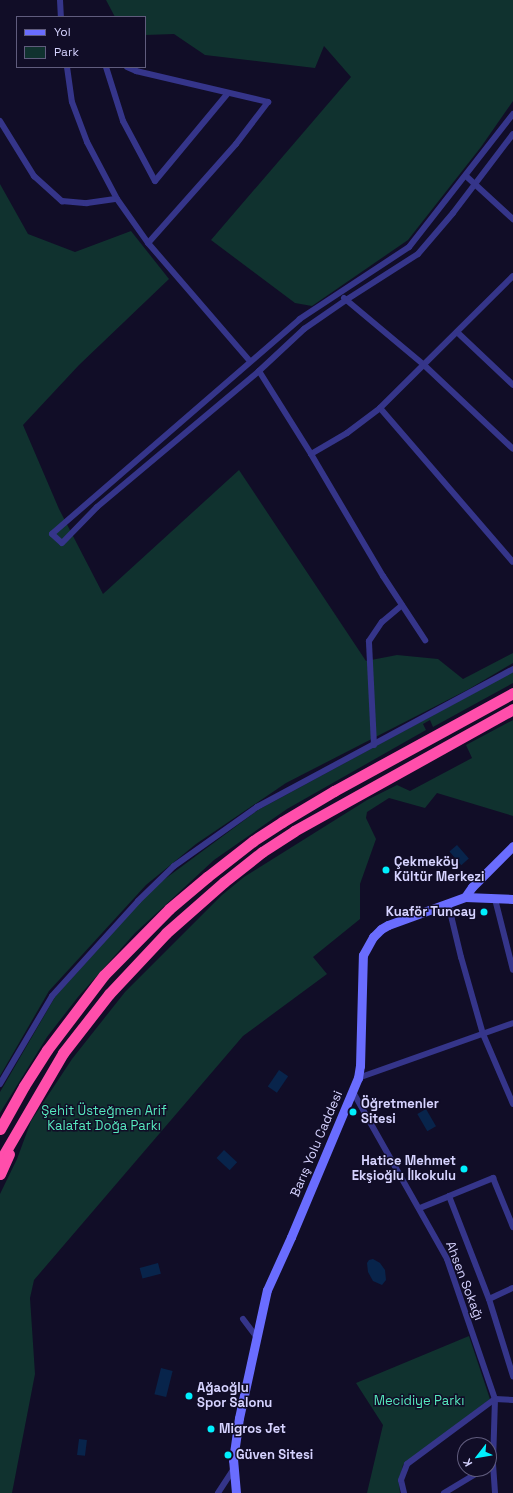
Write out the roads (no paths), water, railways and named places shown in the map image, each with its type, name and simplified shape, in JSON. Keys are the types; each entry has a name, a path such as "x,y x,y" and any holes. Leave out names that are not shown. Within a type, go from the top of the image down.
{"highway":[{"path":"0,1129 43,1056 104,975 169,910 207,877 247,845 282,822 341,787 513,693"},
{"path":"0,1161 63,1053 109,994 166,932 224,882 262,852 294,831 513,709"},
{"path":"0,1174 19,1127"}],"main road":[{"path":"465,897 472,887 513,846"},
{"path":"495,898 513,894"},
{"path":"448,903 465,897 513,899"},
{"name":"Barış Yolu Caddesi","path":"236,1493 234,1468 240,1418 256,1336 267,1290 358,1078 360,1066 364,955 373,936 380,929 448,903"}],"street":[{"path":"60,0 62,16"},
{"path":"67,68 72,102 87,142 117,199 148,243 250,361"},
{"path":"106,68 123,121 155,181 228,93"},
{"path":"129,68 136,71 268,102 236,144 148,243"},
{"path":"513,114 410,246 300,319 52,534 62,543 97,507 259,371 304,329 418,254 475,184 513,134"},
{"path":"0,121 34,176 62,201 87,203 117,199"},
{"path":"466,176 513,219"},
{"path":"311,454 348,434 380,408 513,276"},
{"path":"339,293 424,365 513,449"},
{"path":"457,332 513,385"},
{"path":"250,361 255,359 260,362 262,366 259,371"},
{"path":"250,361 248,365 249,369 255,372 259,371"},
{"path":"259,371 425,640"},
{"path":"380,408 513,562"},
{"path":"374,744 368,641 382,622 402,605"},
{"path":"0,1084 52,996 154,884 174,866 257,807 513,669"},
{"path":"495,898 513,970"},
{"path":"448,903 461,957 483,1034 513,1104"},
{"path":"358,1078 513,1023"},
{"name":"Ahsen Sokağı","path":"353,1092 420,1208 447,1259 495,1400"},
{"path":"420,1208 493,1178 513,1227"},
{"path":"449,1196 488,1299 513,1376"},
{"path":"488,1299 513,1288"},
{"path":"243,1319 256,1336"},
{"path":"404,1493 401,1480 407,1464 495,1400 513,1400"},
{"path":"493,1437 495,1400"},
{"name":"Barış Yolu Caddesi","path":"218,1493 234,1468"},
{"path":"444,1493 471,1477"},
{"path":"493,1477 495,1493"}],"water":[{"path":"457,845 469,859 461,865 449,852"},
{"path":"279,1070 288,1076 277,1093 268,1087"},
{"path":"426,1109 436,1126 427,1131 417,1114"},
{"path":"224,1150 237,1162 230,1170 216,1158"},
{"path":"373,1259 380,1263 385,1270 386,1280 382,1285 373,1281 368,1272 367,1263 369,1260"},
{"path":"158,1263 161,1274 142,1279 140,1268"},
{"path":"161,1368 173,1371 166,1397 154,1394"},
{"path":"79,1439 87,1440 85,1456 77,1455"}],"place":[{"name":"Çekmeköy Kültür Merkezi","path":"386,870"},
{"name":"Kuaför Tuncay","path":"484,912"},
{"name":"Öğretmenler Sitesi","path":"353,1112"},
{"name":"Hatice Mehmet Ekşioğlu İlkokulu","path":"464,1169"},
{"name":"Ağaoğlu Spor Salonu","path":"189,1396"},
{"name":"Migros Jet","path":"211,1429"},
{"name":"Güven Sitesi","path":"228,1455"}],"park label":[{"name":"Şehit Üsteğmen Arif Kalafat Doğa Parkı","path":"104,1120"},
{"name":"Mecidiye Parkı","path":"419,1401"}]}
